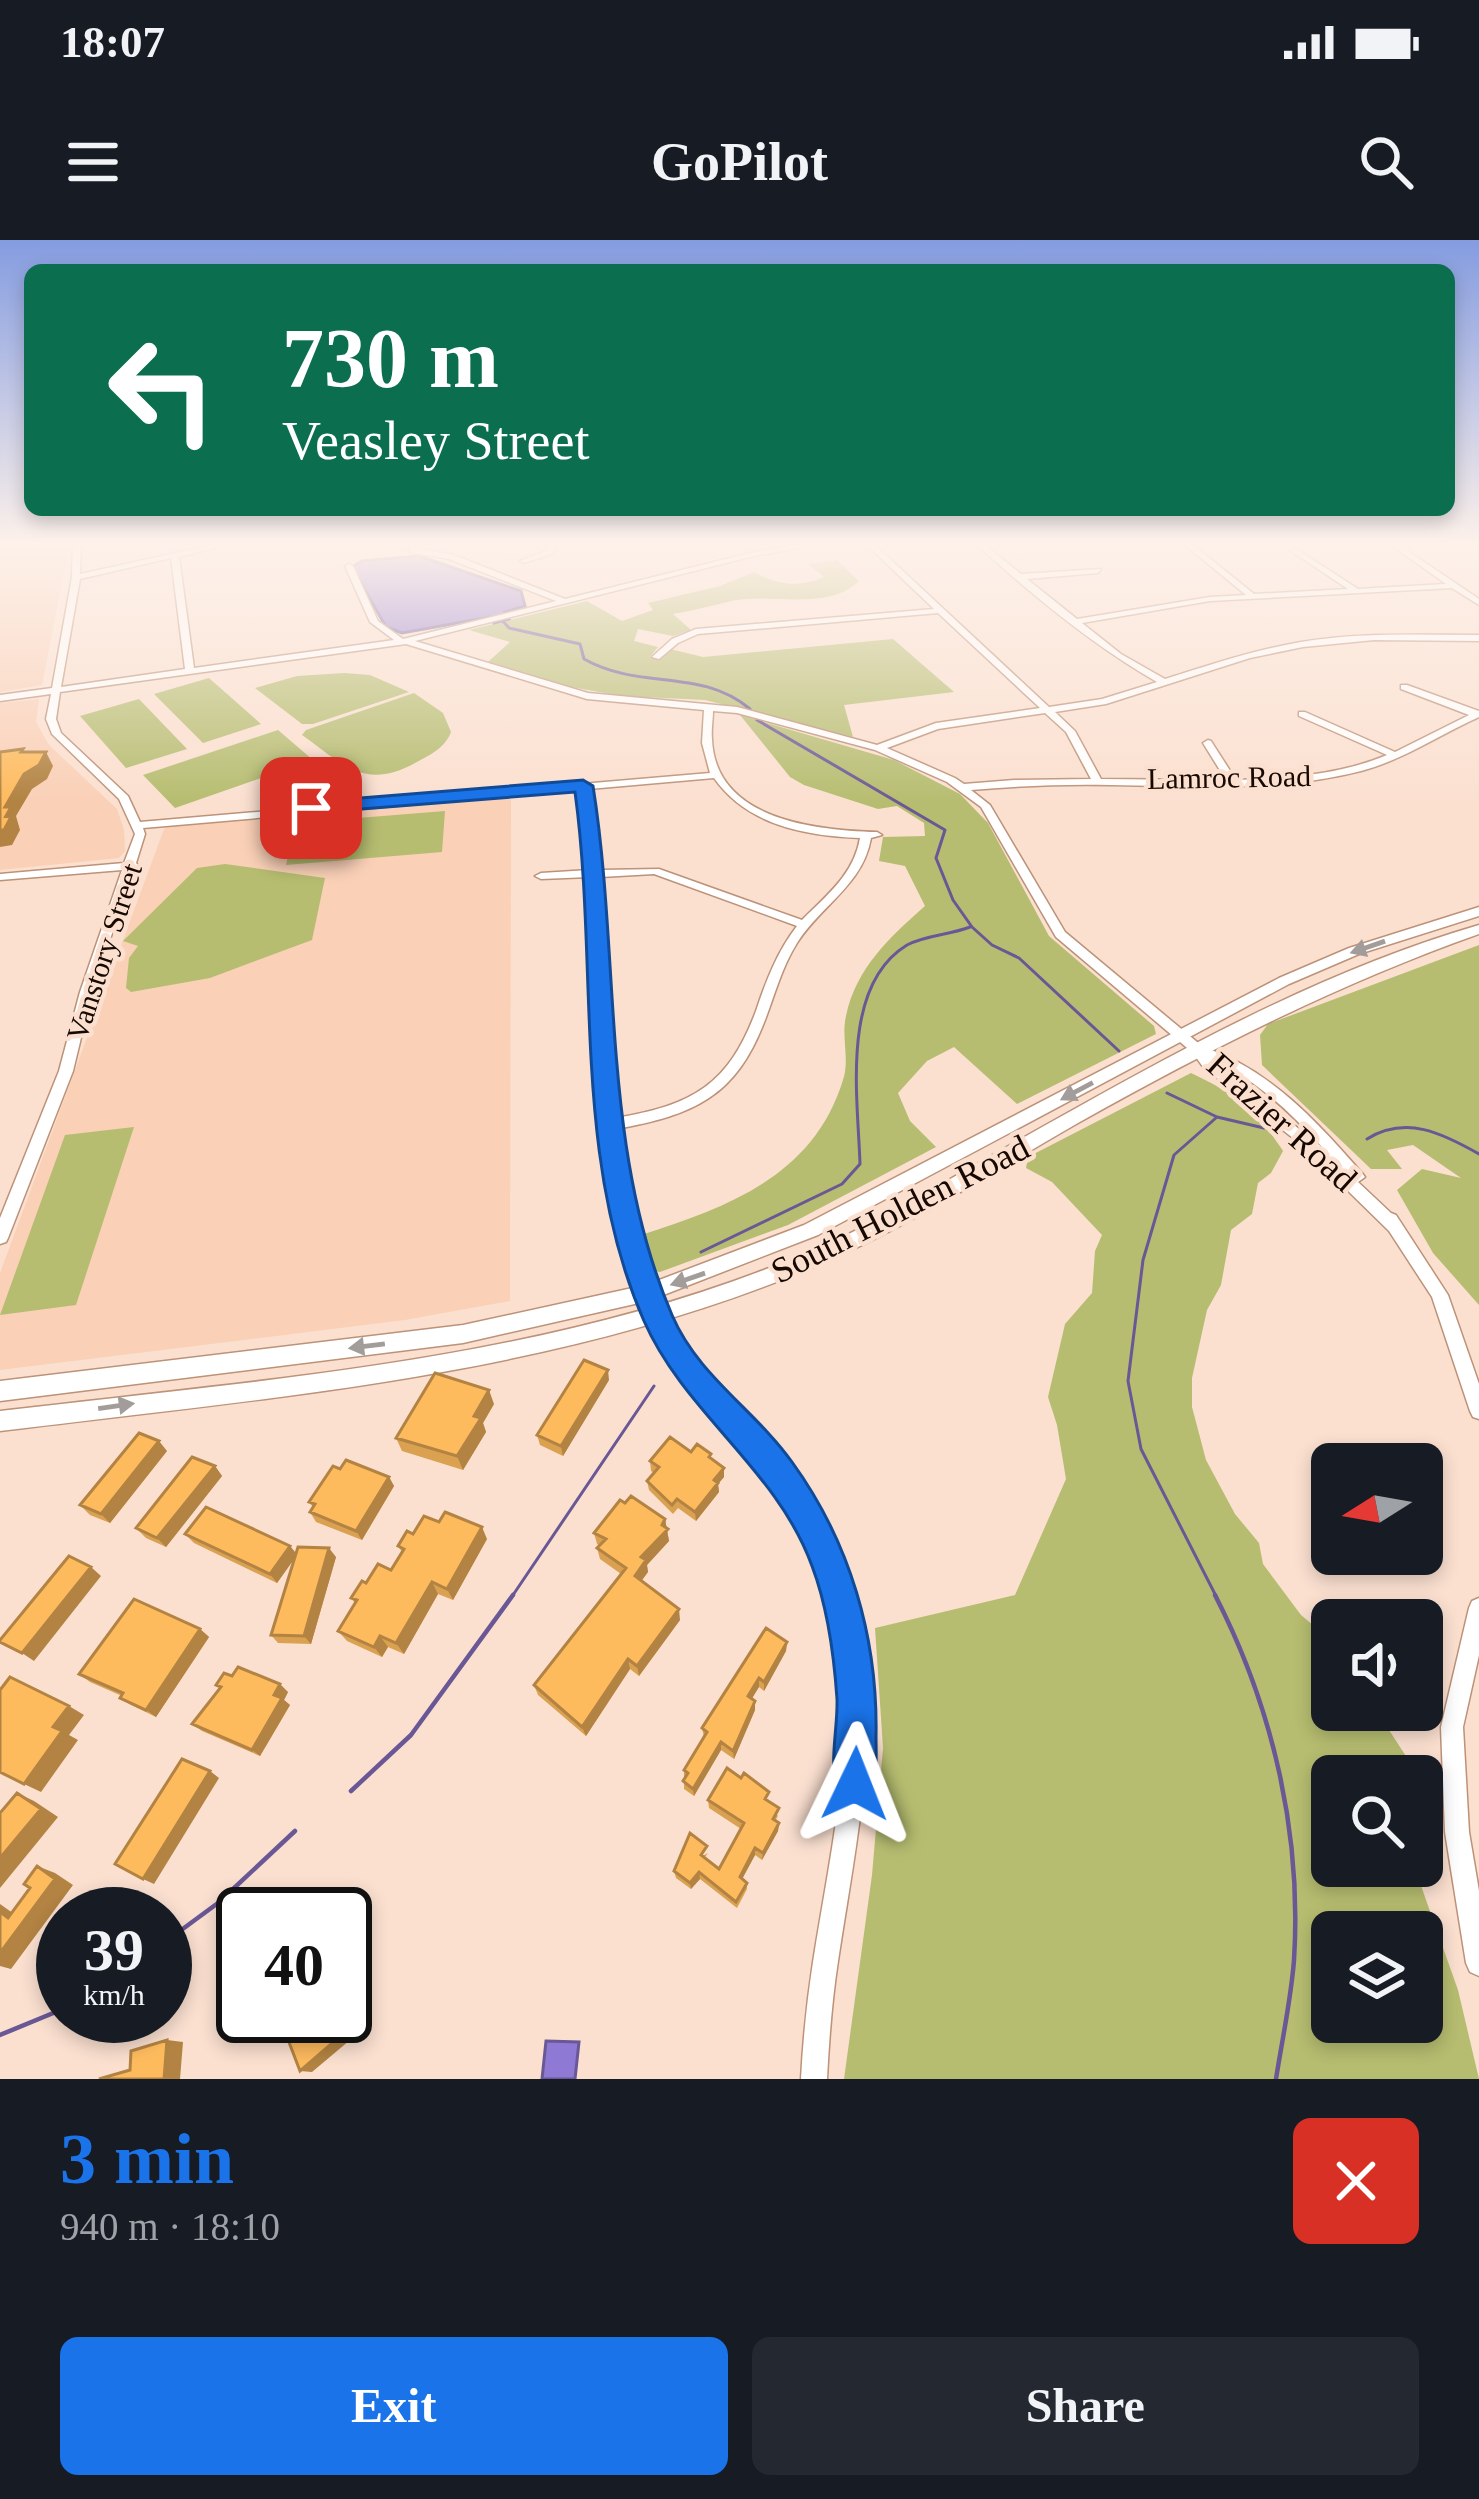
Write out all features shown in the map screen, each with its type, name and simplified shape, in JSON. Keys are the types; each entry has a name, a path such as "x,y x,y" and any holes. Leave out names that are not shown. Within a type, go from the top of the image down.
{"main road":[{"name":"South Holden Road","path":"0,1391 463,1334 648,1293 811,1231 1315,967 1479,911"},
{"name":"South Holden Road","path":"0,1421 462,1360 658,1318 778,1276 829,1252 1198,1050 1342,977 1479,929"}],"street":[{"name":"Vanstory Street","path":"0,1238 66,1071 86,992 133,866 140,834 124,798 57,734 51,719 65,631"},
{"path":"185,631 190,672"},
{"path":"388,631 404,641 587,696 710,706 878,748 966,787"},
{"path":"0,698 404,641 447,631"},
{"path":"656,657 675,640 709,631"},
{"path":"959,631 1070,731 1096,779"},
{"path":"1086,631 1165,683"},
{"path":"878,748 936,726 1051,712 1303,644 1374,637 1479,638"},
{"path":"1404,687 1478,715"},
{"path":"607,1125 688,1105 734,1070 748,1049 772,976 804,925 859,866 871,835 767,819 734,800 717,775 707,733 710,706"},
{"path":"1302,714 1396,756"},
{"name":"Lamroc Road","path":"966,787 1096,779 1307,778 1396,756 1478,715"},
{"path":"1208,743 1232,781"},
{"path":"136,825 717,775"},
{"path":"583,786 596,871 607,1125 625,1222 658,1318 707,1396 758,1444 795,1495 828,1558 849,1630 857,1757 822,1984 814,2079"},
{"name":"Frazier Road","path":"966,787 1003,831 1060,934 1198,1050 1208,1064 1304,1138 1394,1226 1440,1295 1479,1411"},
{"path":"0,878 133,866"},
{"path":"541,876 655,872 804,925"},
{"path":"1479,1608 1452,1726 1457,1832 1479,1963"}],"shaded area":[{"path":"0,631 52,631 42,685 0,692"},
{"path":"39,699 36,722 49,745 117,809 125,851 119,858 0,870 0,703"},
{"path":"511,797 510,1301 405,1320 0,1370 0,1273 164,829 174,823"},
{"path":"546,2041 579,2042 575,2079 542,2079"}],"green space":[{"path":"472,631 637,631 634,641 658,647 650,657 662,659 670,649 703,657 893,639 954,692 844,705 853,737 705,700 622,696 571,687 488,662 510,642"},
{"path":"647,631 689,631 673,636"},
{"path":"370,675 409,692 302,724 255,688 297,676"},
{"path":"209,678 261,724 203,743 154,694"},
{"path":"414,693 443,713 451,732 436,750 397,771 382,775 355,770 302,735 306,730"},
{"path":"139,699 187,749 126,768 80,716"},
{"path":"740,715 894,760 960,794 988,823 1049,936 1154,1026 1156,1034 1017,1104 954,1047 927,1061 898,1093 910,1121 936,1147 788,1225 652,1271 641,1235 735,1199 789,1164 811,1141 843,1080 845,1024 858,983 887,942 925,906 905,866 879,861 883,837 925,836 924,823 897,806 878,809 790,777"},
{"path":"278,730 313,760 175,808 143,775"},
{"path":"445,811 442,852 286,865 296,823"},
{"path":"225,864 325,878 312,940 210,978 131,992 126,988 129,958 138,946 123,941 197,868"},
{"path":"1479,945 1479,1305 1433,1253 1397,1190 1422,1169 1461,1178 1413,1145 1387,1150 1402,1169 1371,1169 1262,1065 1260,1035 1268,1024"},
{"path":"1191,1073 1244,1105 1283,1151 1271,1173 1258,1183 1252,1214 1231,1230 1221,1285 1207,1310 1192,1378 1192,1407 1206,1460 1235,1514 1259,1543 1263,1564 1311,1623 1311,1731 1390,1731 1405,1755 1311,1755 1311,1887 1421,1887 1430,1911 1311,1911 1311,2043 1443,2043 1443,1948 1479,2079 844,2079 872,1875 883,1748 875,1628 1015,1595 1066,1479 1048,1397 1065,1324 1092,1293 1095,1251 1102,1235 1052,1182 1026,1168 1028,1157"},
{"path":"134,1127 76,1305 0,1315 65,1135"}],"building":[{"path":"23,749 21,752 46,752 39,765 24,774 5,807 11,807 6,816 12,815 0,830 0,752"},
{"path":"584,1360 608,1370 561,1446 537,1435"},
{"path":"435,1373 489,1390 474,1416 481,1418 457,1456 396,1438"},
{"path":"139,1433 159,1441 101,1514 80,1505"},
{"path":"670,1437 691,1452 697,1444 724,1468 695,1512 677,1499 672,1505 647,1481 659,1467 650,1461"},
{"path":"192,1457 215,1466 157,1538 136,1528"},
{"path":"346,1460 389,1477 356,1531 310,1512 315,1504 309,1502 333,1466 340,1469"},
{"path":"631,1496 665,1519 662,1525 668,1529 641,1557 646,1560 635,1576 679,1609 637,1666 628,1659 582,1727 534,1685 626,1568 597,1548 606,1539 594,1533 620,1500 625,1503"},
{"path":"206,1507 290,1546 270,1574 185,1534"},
{"path":"445,1512 482,1527 447,1589 432,1582 396,1643 380,1636 374,1647 338,1631 357,1600 351,1598 362,1581 366,1583 378,1564 391,1570 404,1549 398,1546 407,1531 413,1534 424,1516 439,1522"},
{"path":"298,1547 329,1548 304,1636 271,1635"},
{"path":"69,1556 91,1567 22,1653 0,1642 0,1640"},
{"path":"134,1599 200,1629 146,1710 120,1698 123,1693 79,1674"},
{"path":"766,1628 787,1642 764,1682 759,1678 748,1696 755,1701 733,1751 721,1742 693,1789 683,1781 688,1773 684,1770 707,1732 702,1728"},
{"path":"238,1667 280,1684 274,1695 282,1698 252,1750 192,1724 221,1687 216,1685 224,1673 232,1676"},
{"path":"10,1677 69,1706 53,1727 62,1731 24,1784 0,1772 0,1690"},
{"path":"182,1759 210,1771 143,1879 115,1864"},
{"path":"727,1768 741,1778 744,1773 769,1792 765,1799 779,1808 773,1819 779,1823 763,1853 755,1848 740,1877 747,1883 736,1902 699,1872 690,1883 674,1871 690,1833 707,1846 701,1855 719,1869 744,1823 708,1800"},
{"path":"17,1793 41,1809 0,1858 0,1813"},
{"path":"37,1866 55,1879 49,1887 36,1887 36,1905 0,1953 0,1912 8,1918 30,1888 24,1884"},
{"path":"167,2043 164,2079 99,2079 130,2070 131,2051"},
{"path":"289,2043 332,2043 300,2071"}],"waterway":[{"path":"522,631 580,644 584,659 605,669 711,688 750,709"},
{"path":"757,720 945,830 936,858 953,900 972,927 992,945 1019,958 1119,1051"},
{"path":"701,1252 842,1184 860,1164 856,1077 862,1015 871,987 886,963 907,945 970,927"},
{"path":"1167,1093 1217,1117"},
{"path":"1217,1117 1264,1128"},
{"path":"1217,1117 1174,1155 1143,1260 1128,1381 1141,1449 1217,1598"},
{"path":"1367,1139 1410,1128 1438,1134 1479,1154"},
{"path":"511,1598 654,1386"},
{"path":"351,1791 411,1735 513,1595"},
{"path":"1215,1595 1268,1727 1288,1819 1294,1960 1276,2079"},
{"path":"192,1922 295,1831"},
{"path":"0,2035 36,2020"}],"route":[{"path":"311,808 583,786 596,871 607,1125 625,1222 658,1318 676,1354 707,1396 758,1444 782,1476 828,1558 849,1630 857,1702 855,1784"}]}
